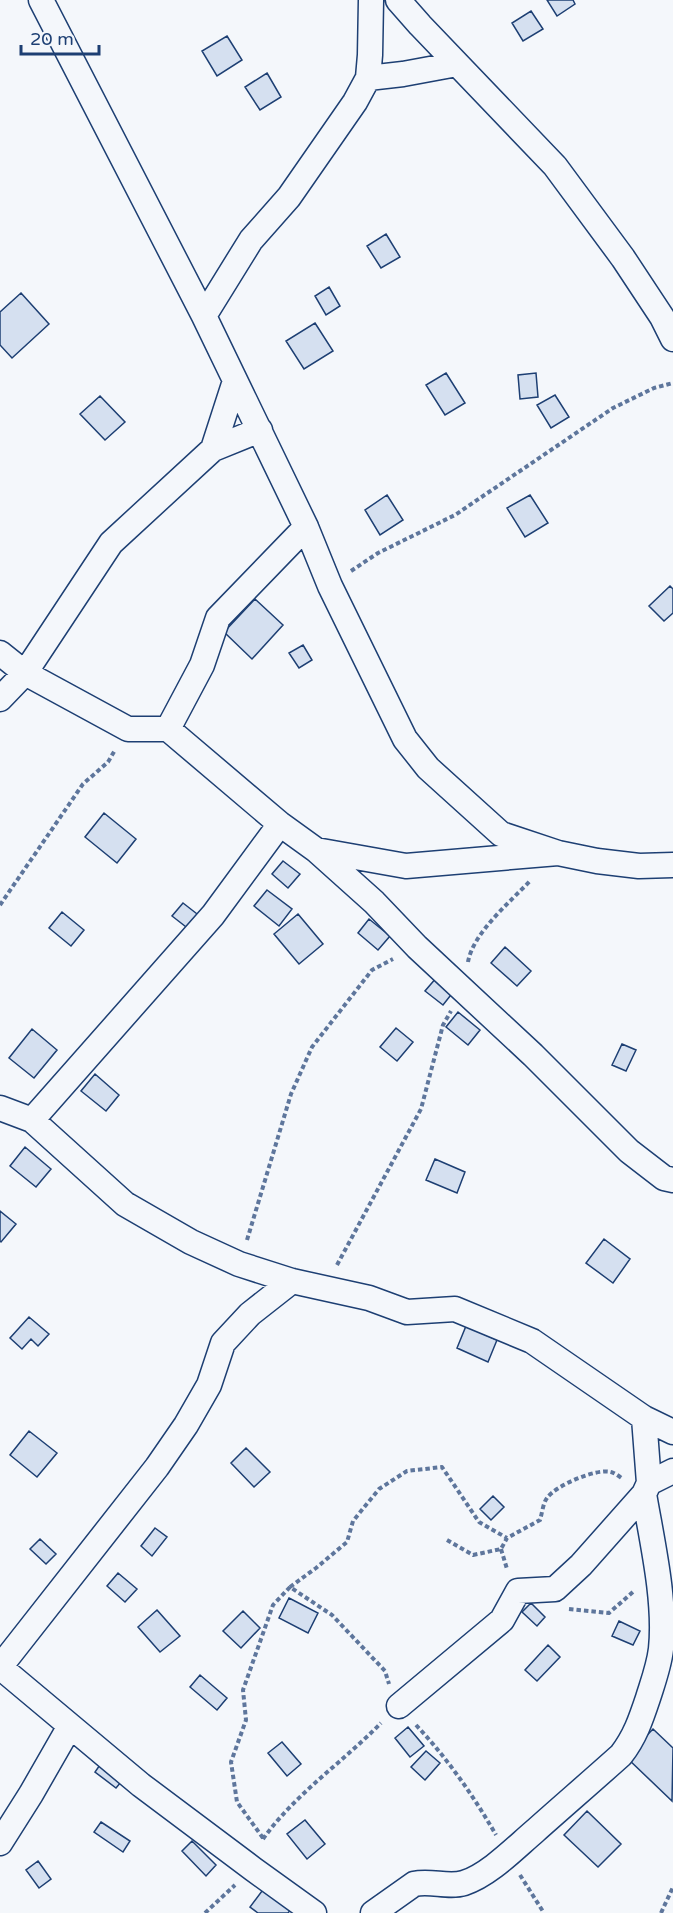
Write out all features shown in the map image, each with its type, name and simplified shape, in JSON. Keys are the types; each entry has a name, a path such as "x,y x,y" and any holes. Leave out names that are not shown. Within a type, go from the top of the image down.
{"street":[{"path":"42,0 260,430 306,527 330,586 405,739 428,768 501,834 558,853 597,861 639,866 673,865"},
{"path":"204,316 251,240 289,196 355,102 368,78 371,0"},
{"path":"398,0 555,166 623,258 662,317 673,339"},
{"path":"368,78 458,64"},
{"path":"213,449 235,381"},
{"path":"0,699 25,673 111,543 213,449 260,430"},
{"path":"168,729 201,665 218,618 306,527"},
{"path":"0,653 25,673 128,729 168,729 280,824 316,850 374,902 417,947 533,1054 629,1151 664,1178 673,1180"},
{"path":"32,1120 213,915 280,824"},
{"path":"316,850 406,866 558,853"},
{"path":"0,1107 32,1120 125,1204 190,1242 239,1264 292,1281 369,1298 407,1312 456,1309 532,1341 644,1418 673,1432"},
{"path":"292,1281 250,1314 223,1343 209,1385 186,1425 157,1467 0,1667 141,1785 314,1913"},
{"path":"372,1913 414,1884 421,1882 462,1884 474,1879 507,1855 621,1755 632,1741 643,1715 661,1649 658,1574 646,1488 644,1418"},
{"path":"399,1706 502,1620 518,1591 555,1589 581,1565 646,1488 673,1471"},
{"path":"0,1843 70,1725"}],"path":[{"path":"330,586 378,553 455,514 491,492 613,408 654,388 673,383"},
{"path":"0,905 83,784 108,762 128,729"},
{"path":"325,1288 421,1109 443,1025 463,990 470,950 490,923 558,853"},
{"path":"239,1264 291,1094 312,1047 372,970 417,947"},
{"path":"263,1838 237,1802 231,1762 246,1720 243,1690 273,1605 290,1587 347,1542 352,1521 379,1489 407,1471 442,1467 479,1522 507,1538"},
{"path":"447,1540 473,1555 501,1549 507,1538 540,1520 547,1498 564,1484 596,1471 613,1472 646,1488"},
{"path":"562,1608 609,1613 626,1597 658,1574"},
{"path":"290,1587 332,1615 385,1671 399,1706 439,1749 459,1777 544,1913"},
{"path":"205,1913 253,1869 263,1838 319,1778 362,1743"},
{"path":"661,1913 673,1887"}],"building":[{"path":"547,0 573,0 575,4 557,16"},
{"path":"531,11 543,29 523,41 512,23"},
{"path":"227,36 242,60 217,76 202,51"},
{"path":"267,73 281,97 260,110 245,87"},
{"path":"386,234 400,257 381,268 367,246"},
{"path":"329,287 340,306 326,315 315,296"},
{"path":"21,293 49,324 12,358 0,345 0,312"},
{"path":"315,323 333,351 304,369 286,341"},
{"path":"446,373 465,403 445,415 426,385"},
{"path":"536,373 538,397 520,399 518,375"},
{"path":"555,395 569,417 551,428 537,405"},
{"path":"100,396 125,422 105,440 80,414"},
{"path":"387,495 403,520 380,535 365,510"},
{"path":"530,495 548,523 525,537 507,508"},
{"path":"670,586 673,589 673,613 664,621 649,606"},
{"path":"255,599 283,625 252,659 224,632"},
{"path":"303,645 312,660 299,668 289,653"},
{"path":"104,813 136,839 117,863 85,837"},
{"path":"283,861 300,874 288,888 272,874"},
{"path":"267,890 292,909 279,926 254,906"},
{"path":"183,903 201,917 190,930 172,916"},
{"path":"62,912 84,930 71,946 49,928"},
{"path":"298,914 323,944 299,964 274,934"},
{"path":"369,919 390,936 378,950 358,933"},
{"path":"505,947 531,971 517,986 491,963"},
{"path":"437,977 454,991 443,1005 425,991"},
{"path":"458,1012 480,1030 468,1045 446,1027"},
{"path":"396,1028 413,1042 397,1061 380,1047"},
{"path":"32,1029 57,1050 34,1078 9,1058"},
{"path":"622,1044 636,1050 626,1071 612,1065"},
{"path":"95,1074 119,1095 106,1111 81,1091"},
{"path":"25,1147 51,1169 36,1187 10,1166"},
{"path":"435,1159 465,1172 457,1193 426,1180"},
{"path":"0,1211 16,1224 1,1242 0,1241"},
{"path":"604,1239 630,1259 613,1283 586,1263"},
{"path":"29,1317 49,1334 38,1346 31,1339 22,1349 10,1338"},
{"path":"466,1326 497,1340 488,1362 457,1348"},
{"path":"29,1431 57,1453 37,1477 10,1455"},
{"path":"246,1448 270,1472 254,1487 231,1463"},
{"path":"493,1496 504,1507 491,1520 480,1509"},
{"path":"155,1528 167,1537 152,1556 141,1546"},
{"path":"40,1539 56,1554 46,1564 30,1549"},
{"path":"118,1573 137,1589 125,1602 107,1586"},
{"path":"289,1598 318,1613 308,1633 279,1618"},
{"path":"531,1603 545,1617 537,1626 522,1612"},
{"path":"157,1610 180,1636 160,1652 138,1627"},
{"path":"243,1611 260,1628 241,1648 223,1631"},
{"path":"619,1621 640,1631 633,1645 612,1636"},
{"path":"548,1645 560,1657 537,1681 525,1670"},
{"path":"200,1675 227,1698 217,1710 190,1687"},
{"path":"408,1727 424,1746 410,1757 395,1738"},
{"path":"653,1729 673,1748 672,1801 626,1757"},
{"path":"282,1742 301,1764 287,1776 268,1753"},
{"path":"426,1751 440,1763 425,1780 411,1767"},
{"path":"104,1759 126,1776 116,1788 95,1772"},
{"path":"587,1811 621,1844 598,1867 564,1835"},
{"path":"305,1820 325,1844 307,1859 287,1834"},
{"path":"101,1822 130,1841 123,1852 94,1832"},
{"path":"192,1841 216,1865 206,1876 182,1851"},
{"path":"38,1861 51,1879 39,1888 26,1870"},
{"path":"265,1887 292,1908 288,1913 258,1913 250,1907"}]}
